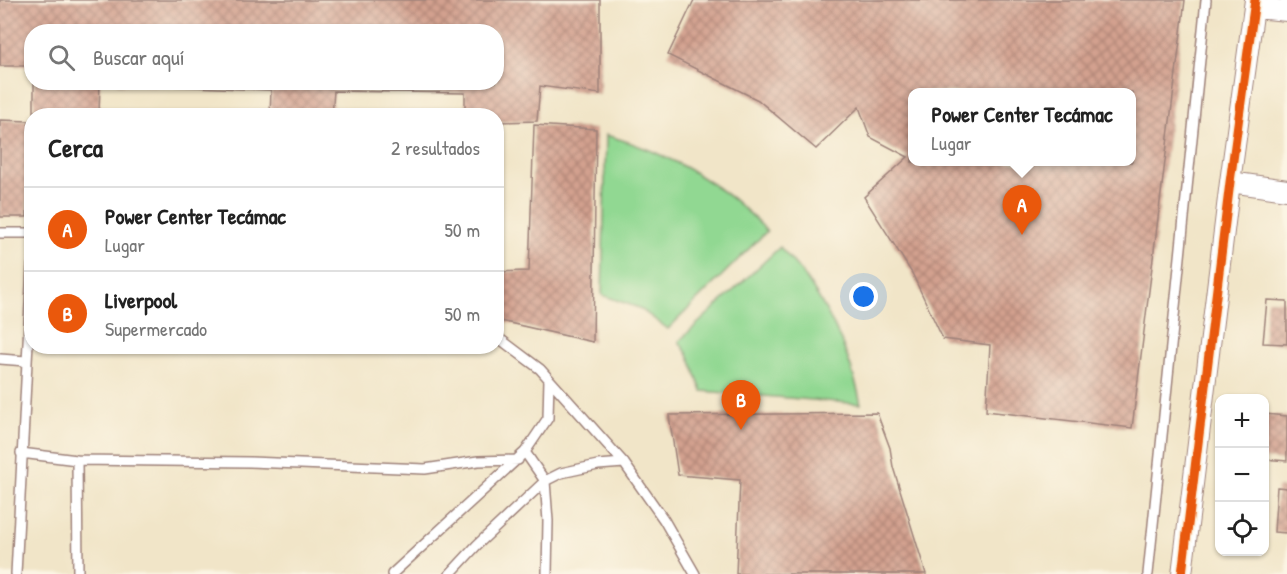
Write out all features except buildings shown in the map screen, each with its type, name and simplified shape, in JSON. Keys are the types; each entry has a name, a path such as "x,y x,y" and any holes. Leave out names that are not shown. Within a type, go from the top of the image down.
{"street":[{"path":"1182,574 1230,182 1255,4 1287,11"},
{"path":"1230,182 1287,190"}],"lane":[{"path":"1148,574 1206,0"},
{"path":"0,233 24,233"},
{"path":"504,342 540,369 624,463 664,520 695,574"},
{"path":"15,574 26,354"},
{"path":"0,359 26,361"},
{"path":"392,574 522,456 548,418 549,379"},
{"path":"21,453 78,460 250,462 425,469 522,456"},
{"path":"522,456 545,482 548,521 547,574"},
{"path":"78,460 78,574"},
{"path":"450,574 477,545 545,482 561,473 598,465 624,463"}],"green space":[{"path":"606,135 651,151 693,172 732,199 767,231 668,329 639,308 602,295"},
{"path":"780,247 807,279 827,312 847,357 861,404 702,391 689,356 679,341"}],"cycle path":[{"path":"1182,574 1230,182 1255,0"}],"place":[{"name":"Power Center Tecámac","path":"1022,235"},
{"name":"Liverpool","path":"741,430"}]}
